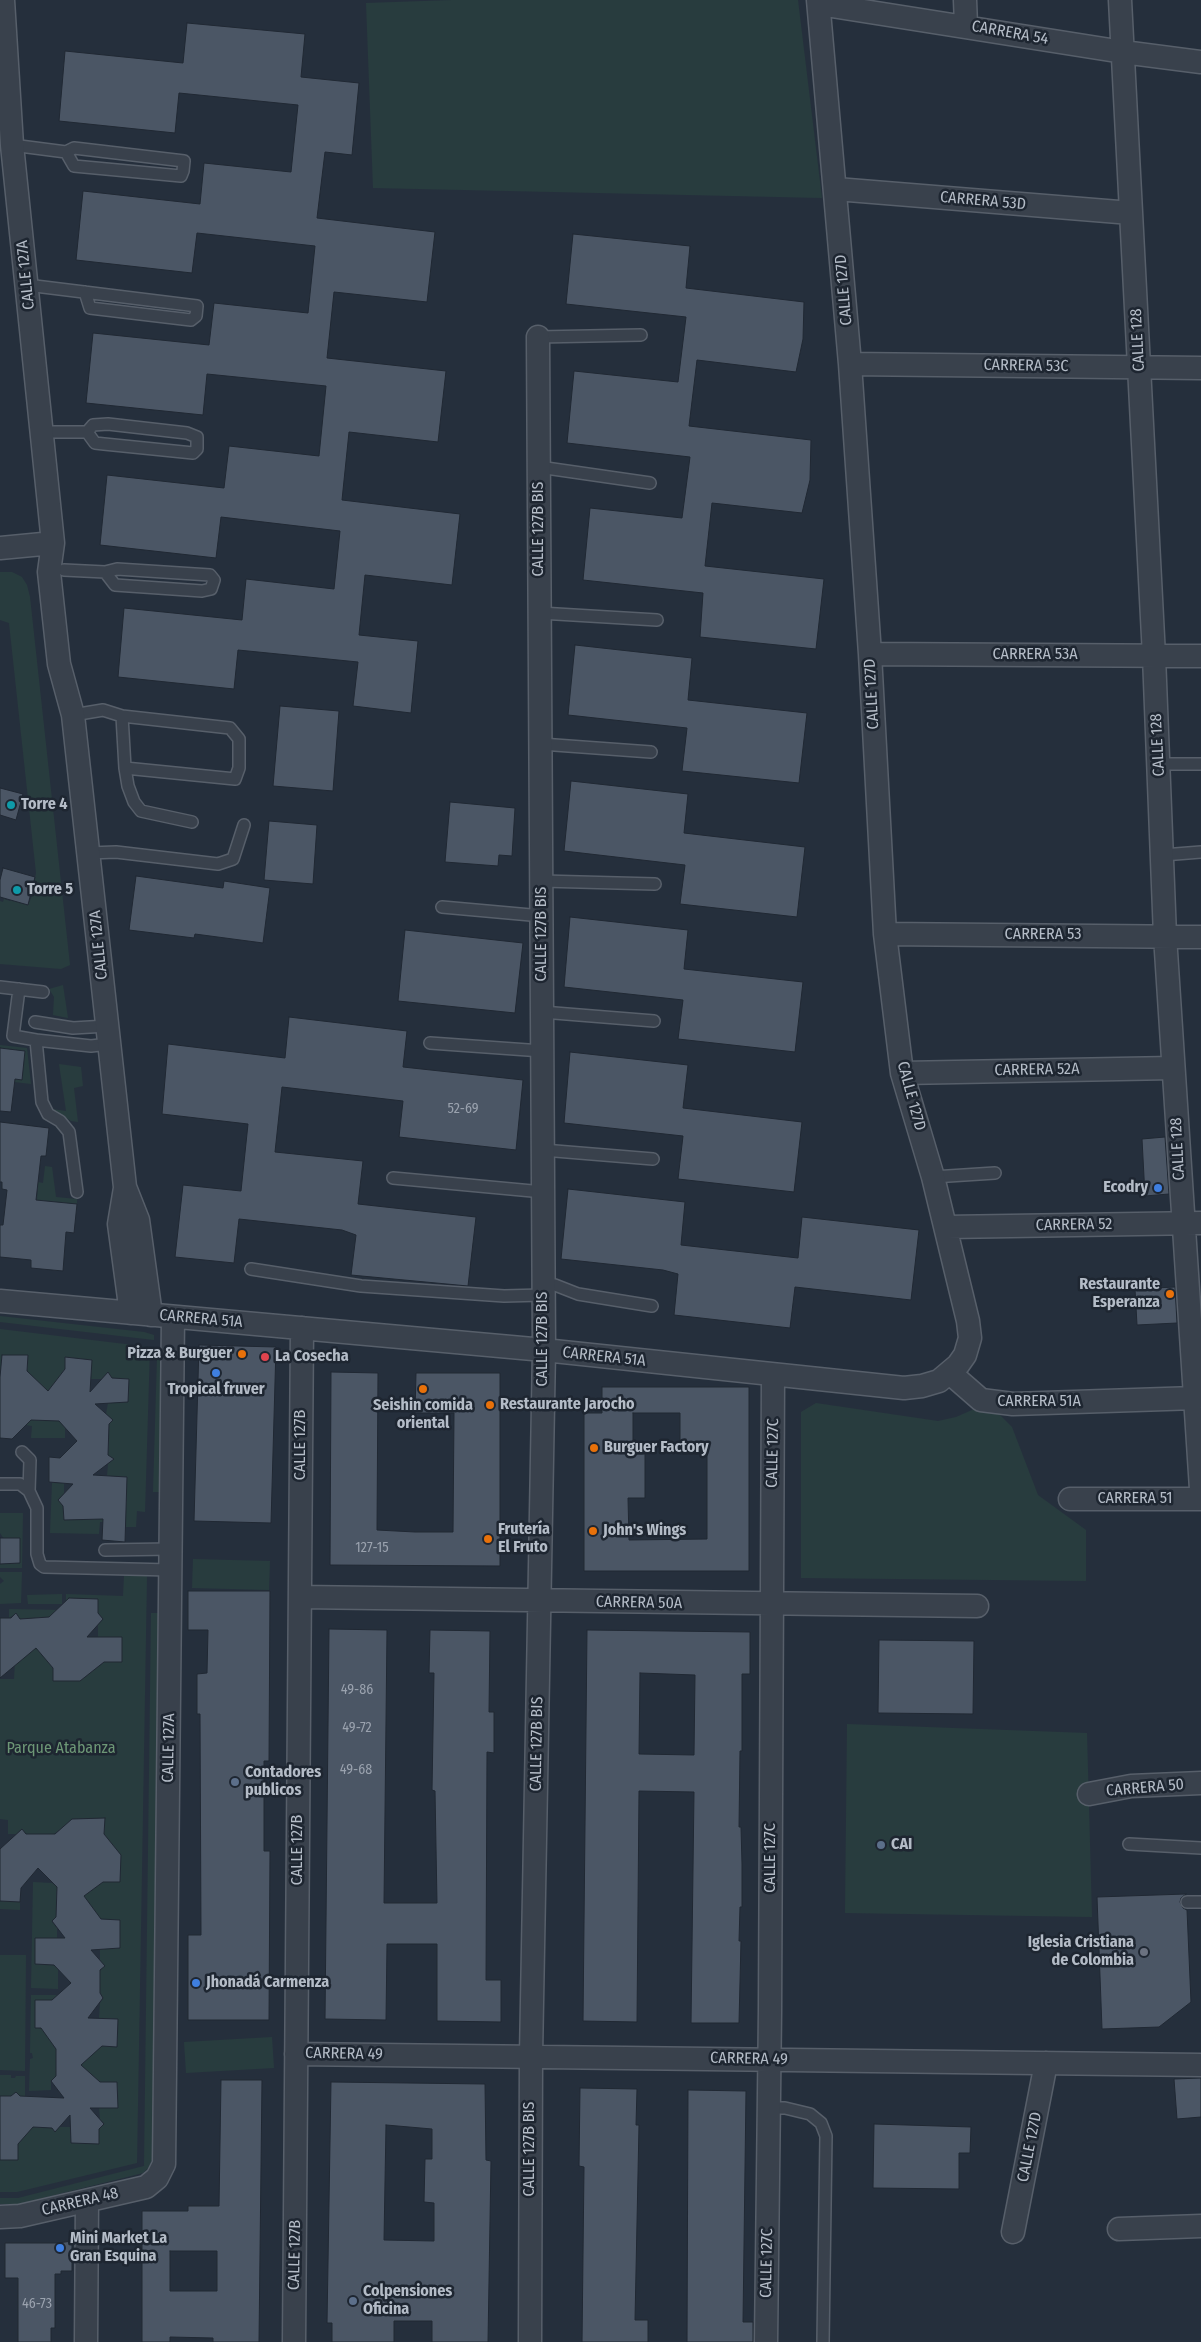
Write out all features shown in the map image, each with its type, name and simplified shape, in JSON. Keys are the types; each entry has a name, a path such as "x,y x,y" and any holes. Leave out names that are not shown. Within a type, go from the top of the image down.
{"street":[{"path":"964,0 966,25"},
{"name":"CALLE 128","path":"1120,0 1154,656 1165,936 1173,1068 1192,1223 1196,1398 1199,1420 1201,1489"},
{"name":"CARRERA 54","path":"818,2 1123,52 1201,62"},
{"name":"CALLE 127D","path":"818,2 850,364 870,654 885,934 902,1073 933,1176 968,1321 970,1338 965,1355 958,1366 950,1373"},
{"name":"CALLE 127A","path":"2,4 12,144 40,432 53,543 49,572 59,664 72,709"},
{"name":"CARRERA 53D","path":"836,189 1131,213"},
{"name":"CALLE 127B BIS","path":"530,2342 531,2056 544,1350 538,337"},
{"name":"CARRERA 53C","path":"850,364 1201,368"},
{"path":"0,548 53,543"},
{"name":"CALLE 127A","path":"53,543 64,570 74,661 72,709 125,1187 119,1224 141,1314"},
{"name":"CARRERA 53A","path":"870,654 1201,656"},
{"name":"CARRERA 53","path":"885,934 1201,937"},
{"name":"CARRERA 52A","path":"902,1073 1173,1068"},
{"name":"CARRERA 52","path":"946,1227 1192,1223"},
{"name":"CARRERA 51A","path":"0,1301 544,1350 904,1388 922,1386 939,1381 950,1373 981,1400 1014,1404 1196,1398"},
{"name":"CALLE 127A","path":"158,2178 164,2164 165,2148 174,1317"},
{"name":"CALLE 127B","path":"294,2342 302,1328"},
{"name":"CALLE 127C","path":"766,2342 773,1375"},
{"name":"CARRERA 51","path":"1070,1499 1201,1499"},
{"name":"CARRERA 50A","path":"300,1597 540,1602 978,1606"},
{"name":"CARRERA 50","path":"1089,1794 1131,1786 1201,1783"},
{"name":"CARRERA 49","path":"296,2054 1201,2065"},
{"name":"CALLE 127D","path":"1013,2232 1046,2062"},
{"name":"CARRERA 48","path":"0,2217 20,2216 146,2187 158,2178"},
{"path":"86,2342 87,2200"},
{"path":"1120,2229 1201,2226"}],"lane":[{"path":"12,144 66,152 74,148 184,161 181,176 74,166 66,152"},
{"path":"27,285 85,292 197,306 196,316 191,320 90,308 85,292"},
{"path":"538,337 641,335"},
{"path":"40,432 87,432 93,425 108,424 187,433 197,437 197,449 193,452 95,443 87,432"},
{"path":"539,466 650,483"},
{"path":"64,570 105,572 117,569 210,575 214,580 211,589 202,591 115,585 105,572"},
{"path":"540,613 657,620"},
{"path":"72,709 103,710 122,716 230,728 239,738 239,768 234,779 125,768"},
{"path":"122,716 125,768 128,786 134,802 141,811 192,822"},
{"path":"541,744 651,752"},
{"path":"1159,764 1201,764"},
{"path":"89,853 116,852 218,864 233,859 244,825"},
{"path":"1163,855 1201,852"},
{"path":"542,881 655,884"},
{"path":"442,907 542,916"},
{"path":"0,987 43,992"},
{"path":"19,989 13,1036 91,1046 108,1035"},
{"path":"542,1012 654,1021"},
{"path":"35,1022 108,1035"},
{"path":"36,1040 44,1084 38,1102 48,1114 60,1121 69,1132 71,1168 77,1192"},
{"path":"430,1042 542,1051"},
{"path":"543,1150 653,1159"},
{"path":"933,1176 995,1173"},
{"path":"392,1178 543,1192"},
{"path":"251,1269 361,1286 504,1296 543,1290 555,1285 578,1294 652,1306"},
{"path":"22,1452 30,1460 29,1491"},
{"path":"0,1484 20,1484 29,1491 37,1508 37,1554 40,1564 44,1567 171,1560"},
{"path":"105,1550 171,1560"},
{"path":"1128,1844 1201,1848"},
{"path":"1187,1902 1201,1902"},
{"path":"768,2108 785,2108 810,2114 821,2123 826,2136 822,2342"}],"green space":[{"path":"452,0 798,0 822,198 373,188 366,3"},
{"path":"0,572 12,572 22,577 27,585 30,597 70,965 61,969 0,964 0,901 3,902 4,899 10,901 11,898 28,905 32,896 36,873 9,623 0,620"},
{"path":"63,985 68,1018 53,1015 54,997 49,989"},
{"path":"0,1045 27,1048 31,1084 14,1082 15,1079 22,1080 25,1051 0,1048"},
{"path":"59,1064 81,1067 83,1086 74,1088 78,1122 71,1121 52,1109 66,1111"},
{"path":"45,1166 52,1167 56,1197 77,1199 77,1204 37,1200 38,1182 43,1183"},
{"path":"0,1316 144,1332 154,1335 154,1340 0,1322"},
{"path":"0,1329 150,1347 145,1512 137,1511 136,1527 126,1527 126,1523 100,1522 99,1534 50,1533 52,1483 64,1483 64,1520 89,1519 89,1501 127,1501 127,1477 107,1476 108,1464 113,1459 108,1455 109,1424 113,1420 106,1414 108,1403 128,1402 129,1379 90,1379 91,1360 66,1357 65,1369 47,1394 27,1371 28,1355 3,1355 0,1375"},
{"path":"157,1357 163,1358 160,1492 153,1492"},
{"path":"816,1403 938,1421 956,1417 988,1403 1012,1427 1038,1495 1086,1530 1086,1581 801,1578 801,1412"},
{"path":"31,1420 59,1421 65,1427 65,1438 31,1438 32,1426 26,1425"},
{"path":"0,1513 23,1513 22,1568 0,1568 0,1564 20,1563 0,1533"},
{"path":"193,1559 270,1561 269,1590 192,1588"},
{"path":"0,1572 22,1572 21,1603 0,1604 0,1584 4,1581 0,1577"},
{"name":"Parque Atabanza","path":"124,1576 147,1576 137,2163 17,2192 0,2192 0,2160 18,2160 18,2144 23,2139 19,2135 19,2127 51,2127 55,2131 59,2127 70,2127 71,2143 99,2143 99,2129 104,2124 100,2119 99,2108 81,2082 81,2046 93,2046 98,2050 102,2046 117,2046 118,2019 99,2018 100,2003 103,1998 100,1993 100,1971 104,1966 100,1961 100,1949 120,1947 120,1921 101,1919 96,1913 84,1918 83,1882 120,1882 121,1854 104,1853 104,1844 108,1839 104,1834 104,1818 71,1819 71,1835 63,1836 59,1830 54,1834 26,1834 22,1829 17,1834 8,1834 8,1820 0,1819 0,1679 14,1679 16,1644 54,1645 92,1663 97,1668 104,1662 121,1662 122,1637 98,1637 98,1625 103,1619 98,1613 98,1599 72,1598 66,1608 66,1594 123,1596"},
{"path":"62,1594 62,1604 28,1604 27,1595"},
{"path":"9,1609 62,1610 49,1617 20,1619 16,1613 9,1618"},
{"path":"151,1613 160,1613 152,2160 149,2167 143,2173 19,2204 0,2204 0,2198 18,2198 144,2166"},
{"path":"847,1724 1087,1733 1092,1917 845,1913"},
{"path":"33,1882 52,1883 57,1887 56,1917 52,1922 57,1928 57,1938 35,1938 35,1964 54,1965 58,1969 58,1989 31,1988"},
{"path":"0,1901 20,1902 20,1910 0,1909"},
{"path":"0,1955 26,1955 25,2071 0,2070"},
{"path":"31,1995 58,1995 52,2000 35,2000 35,2028 56,2029 56,2039 52,2043 56,2049 56,2076 51,2081 51,2090 29,2091 30,2059 33,2058 32,2053 30,2053"},
{"path":"272,2037 274,2068 186,2073 184,2042"},
{"path":"0,2075 11,2075 11,2078 25,2076 25,2097 0,2096"}],"building":[{"path":"187,23 305,34 301,77 359,83 352,155 325,152 317,218 435,232 427,302 334,292 327,358 446,371 438,442 349,432 342,500 460,514 452,585 365,575 359,635 418,641 411,713 353,706 358,662 238,650 234,689 118,677 124,608 242,620 246,579 334,589 340,531 221,517 216,558 100,545 107,475 224,488 229,446 319,456 326,386 207,374 203,415 86,403 93,333 209,345 214,303 308,313 315,246 197,233 192,273 76,260 83,191 200,204 204,163 291,172 298,105 179,93 175,133 59,121 65,51 183,63"},
{"path":"573,234 690,246 686,288 804,302 803,339 796,372 697,360 689,426 811,440 810,480 802,513 712,503 705,566 824,579 816,649 700,637 703,593 583,580 590,508 682,518 690,457 567,443 574,371 678,382 686,317 566,304"},
{"path":"575,645 692,658 688,700 807,713 799,783 682,771 687,728 568,715"},
{"path":"280,706 339,711 333,791 273,786"},
{"path":"571,781 688,794 684,833 805,847 797,917 680,904 685,865 564,851"},
{"name":"Torre 4","path":"0,788 23,794 16,820 0,815"},
{"path":"450,802 515,808 512,856 499,855 498,866 445,862"},
{"path":"269,821 317,825 313,884 264,880"},
{"name":"Torre 5","path":"3,868 35,877 28,905 0,897 0,880"},
{"path":"136,876 223,888 224,881 270,888 263,943 195,934 194,938 129,930"},
{"path":"570,917 688,930 684,969 803,982 795,1052 678,1039 683,1000 564,987"},
{"path":"405,930 523,943 515,1013 398,1001"},
{"path":"289,1017 407,1031 403,1067 523,1080 516,1150 399,1137 403,1101 282,1087 275,1152 363,1161 358,1204 476,1217 468,1286 351,1275 356,1235 342,1230 239,1219 234,1263 175,1257 183,1185 241,1191 248,1124 162,1114 168,1044 285,1058"},
{"path":"0,1048 25,1051 22,1080 15,1079 11,1112 0,1111"},
{"path":"570,1052 688,1065 683,1108 802,1122 794,1192 678,1179 683,1136 564,1123"},
{"path":"0,1122 49,1128 46,1156 41,1156 36,1200 77,1204 74,1233 66,1232 63,1271 31,1268 31,1260 0,1257 0,1225 3,1225 7,1190 2,1189 2,1182 0,1182"},
{"path":"1165,1137 1169,1194 1145,1196 1142,1139"},
{"path":"568,1189 685,1202 681,1245 798,1258 802,1217 919,1230 911,1300 795,1287 790,1328 674,1315 678,1274 663,1270 561,1259"},
{"path":"1175,1287 1177,1323 1137,1325 1135,1289"},
{"path":"199,1345 276,1347 271,1523 194,1521"},
{"path":"2,1355 28,1355 27,1371 48,1391 65,1369 65,1357 92,1360 90,1392 108,1372 112,1378 129,1379 128,1402 95,1404 113,1420 109,1424 108,1455 114,1459 93,1475 127,1477 125,1542 102,1540 103,1519 64,1520 63,1506 58,1500 73,1484 49,1482 49,1457 60,1458 77,1441 59,1421 31,1420 12,1439 0,1438"},
{"path":"331,1372 378,1373 377,1530 415,1532 453,1532 454,1413 415,1413 416,1373 500,1373 500,1566 330,1565"},
{"path":"602,1387 749,1387 749,1571 584,1571 584,1413 602,1413","holes":["633,1413 680,1413 680,1454 707,1454 707,1539 629,1540 628,1498 645,1498 645,1454 633,1454"]},
{"path":"0,1538 20,1538 20,1563 0,1564"},
{"path":"188,1591 270,1591 269,1761 264,1761 264,1851 270,1851 269,2020 188,2020 188,1935 201,1935 200,1714 197,1714 197,1674 207,1673 208,1630 188,1630"},
{"path":"69,1598 98,1599 98,1613 103,1619 87,1637 122,1637 122,1662 104,1662 80,1681 53,1681 53,1668 36,1648 0,1678 0,1618 11,1618 16,1613 20,1619 49,1617"},
{"path":"329,1629 387,1630 384,1903 437,1903 435,1791 432,1790 434,1673 429,1673 430,1630 490,1631 489,1712 494,1712 494,1753 487,1752 486,1980 501,1980 501,2022 437,2021 437,1944 387,1944 386,2020 325,2019"},
{"path":"587,1630 750,1632 750,1674 742,1674 742,1751 740,1751 739,1827 741,1827 742,1907 740,1907 739,1941 741,1941 739,2023 691,2023 694,1792 639,1791 637,2022 583,2021","holes":["640,1673 695,1675 694,1755 639,1754"]},
{"path":"879,1640 974,1641 973,1714 878,1713"},
{"path":"105,1818 104,1834 121,1855 120,1882 103,1882 84,1896 101,1919 120,1920 120,1948 91,1950 105,1966 100,1970 100,1993 103,1998 88,2018 118,2019 117,2047 102,2046 81,2065 100,2082 117,2082 118,2108 90,2108 104,2124 99,2129 99,2144 71,2143 70,2115 55,2132 52,2128 33,2127 18,2144 18,2160 0,2160 0,2096 11,2096 16,2092 20,2096 64,2098 51,2081 56,2076 56,2049 41,2028 35,2028 35,2000 52,2000 71,1983 54,1965 35,1964 35,1938 65,1938 52,1921 56,1917 57,1887 38,1868 21,1888 20,1902 0,1901 0,1849 22,1829 26,1834 55,1834 72,1819"},
{"name":"Iglesia Cristiana de Colombia","path":"1186,1894 1181,1898 1180,1902 1183,1908 1187,1910 1191,2002 1159,2027 1102,2029 1097,1897"},
{"path":"1201,2078 1201,2117 1177,2119 1174,2079"},
{"path":"221,2080 262,2080 259,2342 213,2342 213,2338 170,2337 170,2342 142,2342 142,2211 188,2211 188,2206 219,2206","holes":["170,2251 217,2251 217,2291 170,2291"]},
{"path":"331,2082 485,2084 486,2160 491,2161 488,2342 432,2342 432,2321 394,2321 394,2342 332,2342 332,2323 327,2323","holes":["386,2125 432,2129 432,2159 425,2159 424,2202 434,2203 434,2241 384,2240"]},
{"path":"580,2088 637,2089 636,2125 639,2125 635,2320 648,2320 648,2342 582,2342 584,2167 579,2166"},
{"path":"688,2090 746,2091 743,2322 753,2322 753,2342 687,2342"},
{"path":"874,2124 971,2127 970,2153 959,2153 959,2189 873,2188"},
{"path":"72,2241 72,2271 61,2271 61,2274 55,2274 55,2328 51,2328 51,2342 18,2342 18,2278 5,2278 5,2243 58,2243"}],"place":[{"name":"Torre 4","path":"11,805"},
{"name":"Torre 5","path":"17,890"},
{"name":"Ecodry","path":"1158,1188"},
{"name":"Restaurante Esperanza","path":"1170,1294"},
{"name":"Pizza & Burguer","path":"242,1354"},
{"name":"La Cosecha","path":"265,1357"},
{"name":"Tropical fruver","path":"216,1373"},
{"name":"Seishin comida oriental","path":"423,1389"},
{"name":"Restaurante Jarocho","path":"490,1405"},
{"name":"Burguer Factory","path":"594,1448"},
{"name":"John's Wings","path":"593,1531"},
{"name":"Frutería El Fruto","path":"488,1539"},
{"name":"Contadores publicos","path":"235,1782"},
{"name":"CAI","path":"881,1845"},
{"name":"Iglesia Cristiana de Colombia","path":"1144,1952"},
{"name":"Jhonadá Carmenza","path":"196,1983"},
{"name":"Mini Market La Gran Esquina","path":"60,2248"},
{"name":"Colpensiones Oficina","path":"353,2301"}]}
